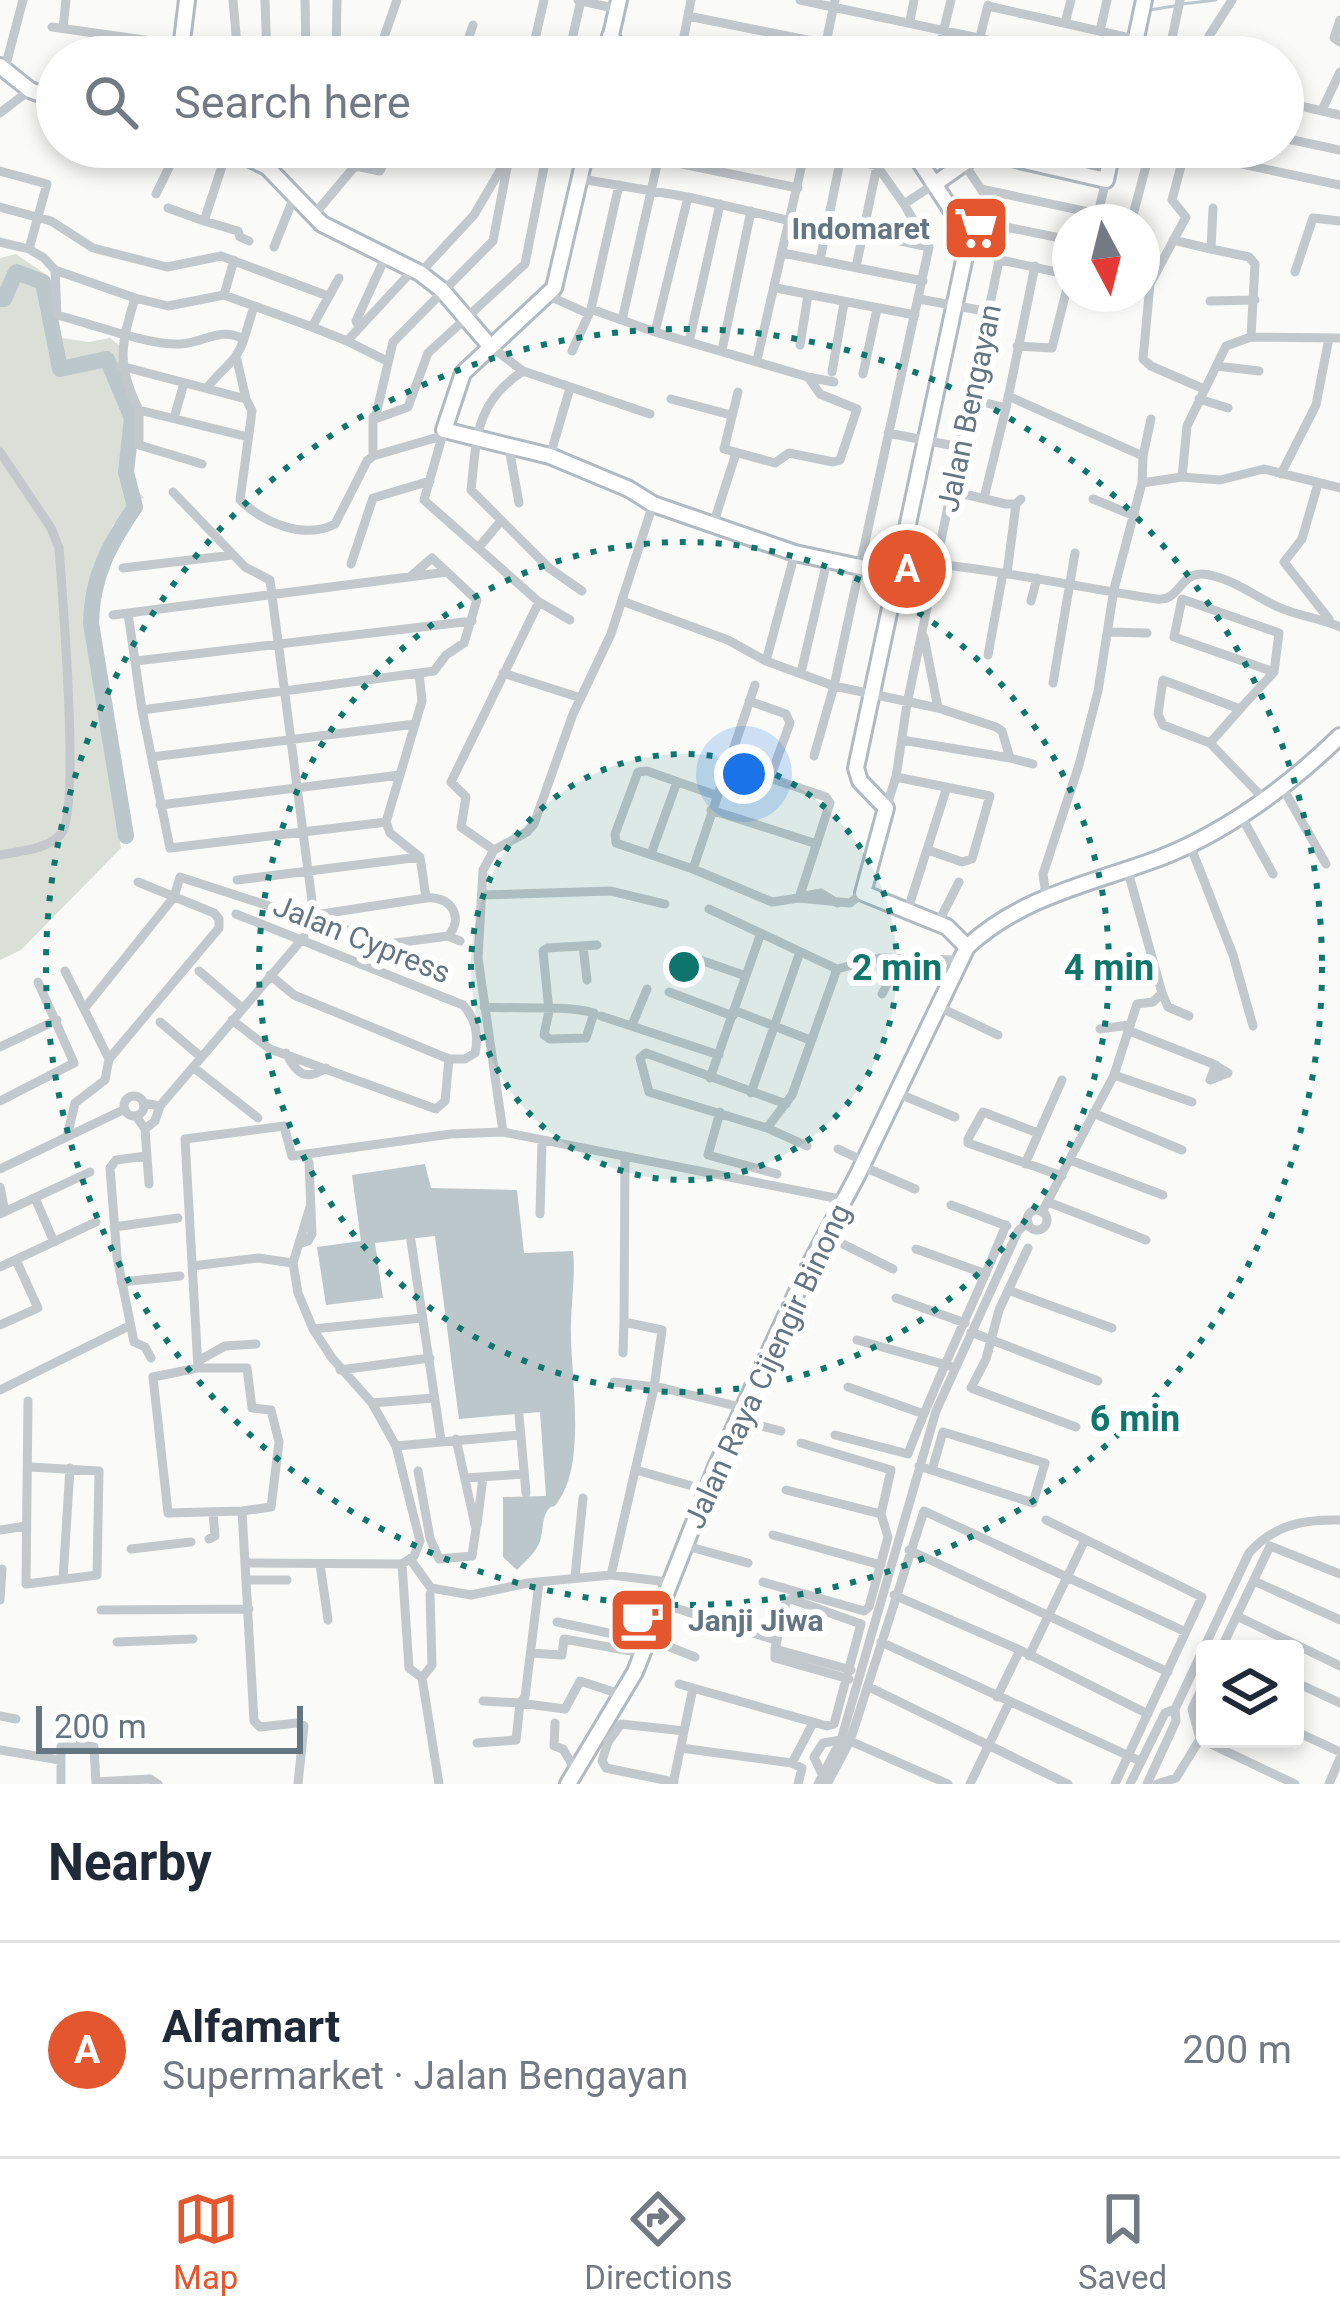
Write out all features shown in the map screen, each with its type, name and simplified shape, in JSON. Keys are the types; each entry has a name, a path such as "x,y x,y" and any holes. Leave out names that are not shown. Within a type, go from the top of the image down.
{"street":[{"path":"23,0 3,67 36,92"},
{"path":"66,0 58,28 100,36"},
{"path":"182,36 187,0"},
{"path":"233,0 236,36"},
{"path":"265,0 266,36"},
{"path":"305,0 306,36"},
{"path":"336,36 337,0"},
{"path":"384,36 397,0"},
{"path":"536,36 544,0"},
{"path":"572,36 580,0 618,4 610,36"},
{"path":"684,36 691,0"},
{"path":"800,0 968,36"},
{"path":"910,20 914,0"},
{"path":"943,36 951,0"},
{"path":"1025,15 1030,0"},
{"path":"1065,23 1071,0"},
{"path":"1100,31 1107,0"},
{"path":"1137,36 1144,0"},
{"path":"1172,36 1180,0"},
{"path":"1214,36 1220,15 1232,0"},
{"path":"981,36 989,3 1122,36"},
{"path":"827,36 834,4"},
{"path":"688,16 790,36"},
{"path":"1340,20 1334,38 1340,42"},
{"path":"473,25 473,36"},
{"path":"1322,110 1339,78"},
{"path":"0,113 30,90"},
{"path":"1304,106 1340,115"},
{"path":"1304,143 1340,150"},
{"path":"156,194 169,168"},
{"path":"204,221 221,168"},
{"path":"269,168 313,215 346,238 417,271 442,290 490,346 523,370 650,414"},
{"path":"313,215 353,168"},
{"path":"347,341 474,215 501,168"},
{"path":"373,456 373,417 393,342 493,241 507,168"},
{"path":"373,417 408,407 428,352 526,261 544,168"},
{"path":"570,620 538,602 424,500 463,373 547,296 558,278 583,168"},
{"path":"622,320 656,168"},
{"path":"719,168 798,188"},
{"path":"758,360 802,168"},
{"path":"820,260 839,168"},
{"path":"856,267 877,168"},
{"path":"814,756 861,567 929,248 878,168"},
{"path":"886,808 860,781 856,768 968,237 925,168"},
{"path":"904,204 954,168"},
{"path":"968,168 1006,227 1052,236"},
{"path":"1062,168 1106,180"},
{"path":"1100,204 1109,168"},
{"path":"1136,204 1145,168"},
{"path":"1180,168 1172,200 1186,218 1150,284 1143,359 1228,408"},
{"path":"1265,168 1340,185"},
{"path":"0,170 46,182 29,249"},
{"path":"581,179 688,196 791,221"},
{"path":"572,351 590,312 620,184"},
{"path":"982,189 1052,207"},
{"path":"656,332 688,196"},
{"path":"274,247 294,197"},
{"path":"689,342 720,204"},
{"path":"0,207 38,217 93,248 167,267 193,265 216,256 328,296"},
{"path":"168,208 238,230 249,241"},
{"path":"1211,248 1213,208"},
{"path":"722,350 751,211"},
{"path":"1295,272 1313,218 1340,221"},
{"name":"Jalan Bengayan","path":"863,893 896,777 1006,227"},
{"path":"863,232 929,248"},
{"path":"1173,239 1249,257 1255,264 1251,338"},
{"path":"0,242 29,249 55,270 167,306 224,295 312,326 387,361"},
{"path":"783,253 923,281"},
{"path":"359,327 356,321 386,258"},
{"path":"224,295 234,260"},
{"path":"1001,260 1052,270"},
{"path":"984,498 1035,266"},
{"path":"55,270 57,315 176,345 211,333 231,332 244,339"},
{"path":"312,326 339,278"},
{"path":"776,288 915,315"},
{"path":"800,345 808,295"},
{"path":"547,296 808,377 833,377 844,303"},
{"path":"135,298 121,366 139,410 139,445 202,464"},
{"path":"919,299 990,312"},
{"path":"1210,301 1255,300"},
{"path":"254,306 237,360 252,411 240,500 277,524 304,532 335,524 367,461 443,433 550,456 653,504 795,553 933,583"},
{"path":"863,374 877,310"},
{"path":"1017,346 1052,348 1061,312"},
{"path":"1182,477 1184,438 1226,346 1251,338 1335,338 1316,404 1281,474"},
{"path":"207,388 237,360"},
{"path":"121,366 246,398"},
{"path":"1216,366 1259,371"},
{"path":"523,370 488,400 471,490 549,568 582,591"},
{"path":"738,392 723,447 775,464 790,453 840,460 857,409 820,394 808,377"},
{"path":"174,418 184,382"},
{"path":"550,456 570,388"},
{"path":"671,399 731,415"},
{"path":"971,399 1007,402 1143,456"},
{"path":"139,410 248,436"},
{"path":"1046,896 1046,860 1079,765 1114,589 1142,483 1150,419"},
{"path":"888,433 960,447"},
{"path":"509,448 519,503"},
{"path":"0,452 51,528 59,548 70,774 70,815 59,836 29,850 0,855"},
{"path":"713,525 736,453"},
{"path":"1142,483 1182,477 1220,480 1252,470 1340,488"},
{"path":"351,564 373,498 430,481"},
{"path":"1318,484 1301,539 1284,562 1336,625"},
{"path":"951,491 1018,501 988,655"},
{"path":"145,1129 300,939 309,918 308,871 270,580 245,567 173,492"},
{"path":"1093,499 1135,516"},
{"path":"503,1132 478,958 483,870 494,850 534,824 622,601 653,504"},
{"path":"478,547 500,521"},
{"path":"766,661 795,553"},
{"path":"1053,683 1076,553"},
{"path":"123,568 233,555"},
{"path":"142,710 434,671 461,646 477,600 432,558 410,577"},
{"path":"801,673 827,561"},
{"path":"937,564 1162,600 1172,598 1185,579 1203,574 1249,590 1280,608 1336,625"},
{"path":"113,615 448,572"},
{"path":"1031,601 1036,578"},
{"path":"1210,743 1274,672 1279,633 1182,599 1174,637 1274,672"},
{"path":"622,601 834,686 938,708 1000,729 1010,758"},
{"path":"494,850 461,827 466,796 451,782 538,602"},
{"path":"128,613 170,848 386,822"},
{"path":"136,661 472,621"},
{"path":"1108,632 1147,633"},
{"path":"924,633 938,708"},
{"path":"419,673 422,701 386,822 390,833 420,857 426,898"},
{"path":"503,673 581,698"},
{"path":"1240,709 1163,680 1158,714 1163,725 1210,743 1263,799"},
{"path":"693,869 755,685"},
{"path":"749,701 790,717 770,778"},
{"path":"152,757 415,724"},
{"name":"Jalan Raya Cijengir Binong","path":"572,1778 623,1695 706,1490 962,954 980,935 1046,896 1190,845 1263,799 1340,736"},
{"path":"902,740 1033,764"},
{"path":"728,763 829,800 799,898"},
{"path":"715,795 638,772 632,779 616,843 772,902 799,898 838,902 856,900 863,893 980,935"},
{"path":"160,805 400,775"},
{"path":"896,777 984,794 991,801 972,860 962,862 928,850"},
{"path":"651,854 677,782"},
{"path":"1281,785 1326,863"},
{"path":"908,909 947,787"},
{"path":"711,810 817,844"},
{"path":"1240,814 1273,874"},
{"path":"400,860 403,840"},
{"path":"1190,845 1233,955 1253,1026"},
{"path":"237,880 420,857"},
{"path":"1127,868 1158,998 1189,1016"},
{"path":"84,1009 174,897 180,878 388,944 448,936 460,941"},
{"path":"67,1137 72,1108 105,1080 109,1059 219,928 214,913 138,882"},
{"path":"942,925 959,882"},
{"path":"482,895 610,891 665,904"},
{"path":"309,918 426,898 447,900 455,923 448,936"},
{"name":"Jalan Cypress","path":"250,904 240,916 463,1005 478,1038 475,1053 449,1059"},
{"path":"709,909 837,969 878,958 962,954 942,925"},
{"path":"710,1078 761,933"},
{"path":"484,1007 549,1011 595,1013 586,1038 546,1038 549,1011 544,950 597,945"},
{"path":"583,946 587,980"},
{"path":"680,952 746,976"},
{"path":"752,1093 800,952"},
{"path":"903,960 949,978"},
{"path":"882,994 903,960"},
{"path":"767,1128 786,1104 837,969"},
{"path":"199,970 242,1008"},
{"path":"65,971 109,1059"},
{"path":"232,1020 259,1042 286,1053 302,1075 316,1075 326,1068 436,1108 445,1101 449,1059 294,995 270,975"},
{"path":"0,1101 74,1063 38,982"},
{"path":"632,1025 647,988"},
{"path":"669,992 810,1040"},
{"path":"845,1740 909,1498 951,1367 1018,1231 1028,1222 1034,1229 1043,1228 1045,1207 1114,1075 1137,1004 1158,998"},
{"path":"937,1006 998,1035"},
{"path":"601,1016 719,1054"},
{"path":"0,1047 57,1020"},
{"path":"160,1022 201,1057"},
{"path":"1113,1027 1120,1055"},
{"path":"1100,1029 1128,1027 1228,1072 1244,1068"},
{"path":"786,1104 646,1053 640,1058 646,1090 767,1128 807,1146"},
{"path":"193,1067 259,1118"},
{"path":"1114,1075 1192,1102"},
{"path":"1025,1163 1062,1080"},
{"path":"897,1093 955,1117"},
{"path":"125,1109 133,1096 160,1106"},
{"path":"136,1116 143,1102"},
{"path":"0,1169 125,1109"},
{"path":"125,1109 145,1129 149,1184"},
{"path":"720,1112 708,1155 777,1174"},
{"path":"1038,1132 982,1112 968,1144 1062,1177"},
{"path":"1093,1113 1182,1150"},
{"path":"198,1365 183,1142 187,1138 284,1126 292,1156 451,1134 503,1132 845,1200"},
{"path":"540,1214 542,1141"},
{"path":"838,1149 915,1189"},
{"path":"134,1342 114,1227 112,1163 146,1156"},
{"path":"623,1354 626,1157"},
{"path":"1070,1160 1163,1195"},
{"path":"309,1162 311,1238 299,1244 293,1263 298,1293 313,1329 340,1370 373,1403 396,1446 425,1540 439,1559"},
{"path":"0,1186 2,1207 35,1198 90,1172"},
{"path":"794,1187 800,1172"},
{"path":"35,1198 54,1241"},
{"path":"951,1205 1018,1231"},
{"path":"1045,1207 1146,1240"},
{"path":"114,1227 178,1218"},
{"path":"0,1267 96,1222"},
{"path":"968,1328 1006,1225"},
{"path":"825,1235 893,1269"},
{"path":"411,1241 441,1440"},
{"path":"1028,1248 971,1390 1076,1427"},
{"path":"916,1249 986,1274"},
{"path":"192,1265 258,1258 293,1263"},
{"path":"0,1325 38,1307 16,1260"},
{"path":"121,1282 180,1276"},
{"path":"1008,1290 1112,1328"},
{"path":"896,1298 992,1343 1098,1381"},
{"path":"313,1329 422,1318"},
{"path":"611,1575 654,1388 662,1330 624,1322"},
{"path":"0,1390 129,1326"},
{"path":"856,1340 951,1367"},
{"path":"97,1344 134,1342 146,1346 152,1358"},
{"path":"198,1365 225,1346 256,1344"},
{"path":"340,1370 430,1358"},
{"path":"198,1365 247,1368 253,1409 271,1410 277,1427 275,1495 271,1507 242,1511 168,1513 153,1377 198,1365"},
{"path":"835,1435 906,1454 921,1413 951,1367"},
{"path":"614,1382 654,1388 781,1431"},
{"path":"848,1387 921,1413"},
{"path":"373,1403 434,1398"},
{"path":"28,1401 28,1584 97,1575 101,1474 97,1469 30,1468"},
{"path":"519,1415 526,1492"},
{"path":"919,1466 1033,1502 1045,1463 944,1432 932,1470"},
{"path":"396,1446 520,1435"},
{"path":"456,1439 476,1529"},
{"path":"763,1582 864,1611 881,1565 888,1537 881,1514 889,1468 801,1443"},
{"path":"63,1579 70,1468"},
{"path":"636,1470 706,1490"},
{"path":"418,1471 425,1540 409,1560 409,1668 422,1678 439,1784"},
{"path":"464,1478 524,1474"},
{"path":"247,1564 472,1556 483,1477"},
{"path":"786,1490 881,1514"},
{"path":"888,1492 909,1498"},
{"path":"575,1577 584,1498"},
{"path":"242,1511 254,1721 260,1727 304,1726 298,1784"},
{"path":"823,1782 869,1687 922,1513 928,1511 1186,1632"},
{"path":"209,1539 215,1535 213,1513"},
{"path":"176,1514 177,1545"},
{"path":"1147,1784 1176,1721 1175,1708 1249,1553 1267,1533 1309,1519 1340,1520"},
{"path":"1046,1520 1202,1600 1148,1714 1130,1784"},
{"path":"0,1530 26,1526"},
{"path":"772,1535 881,1565"},
{"path":"997,1697 1048,1615 1084,1541"},
{"path":"131,1549 191,1542"},
{"path":"683,1545 748,1563"},
{"path":"1226,1640 1270,1546 1340,1574"},
{"path":"909,1550 1168,1672"},
{"path":"409,1560 431,1588 480,1595 575,1577 611,1575 668,1582"},
{"path":"0,1600 1,1569 25,1564"},
{"path":"320,1564 328,1620"},
{"path":"246,1580 287,1580"},
{"path":"1254,1581 1340,1620"},
{"path":"477,1743 516,1740 539,1582"},
{"path":"422,1678 432,1666 430,1594"},
{"path":"894,1595 1148,1714"},
{"path":"680,1684 813,1723 834,1724 850,1674 862,1628 859,1622 791,1599 785,1602 774,1644 778,1659 850,1674"},
{"path":"660,1604 774,1644"},
{"path":"101,1610 249,1609"},
{"path":"168,1611 169,1639"},
{"path":"1237,1616 1340,1666"},
{"path":"557,1622 695,1657"},
{"path":"615,1648 619,1635"},
{"path":"117,1642 193,1639"},
{"path":"531,1653 562,1655 564,1639 615,1648 645,1644"},
{"path":"881,1642 1135,1759"},
{"path":"483,1701 566,1709 580,1681 623,1695"},
{"path":"1304,1686 1340,1703"},
{"path":"869,1687 1068,1784"},
{"path":"684,1731 621,1724 602,1761 606,1768 673,1783 681,1748 693,1688"},
{"path":"970,1784 1009,1702"},
{"path":"1115,1784 1150,1741 1165,1713 1175,1708"},
{"path":"0,1716 16,1719"},
{"path":"555,1723 554,1746 563,1750 572,1778"},
{"path":"792,1763 813,1723"},
{"path":"1304,1736 1340,1755 1328,1784"},
{"path":"816,1752 827,1741 845,1740 948,1784"},
{"path":"1150,1741 1187,1758"},
{"path":"61,1784 62,1744 94,1748 96,1783 150,1779 158,1784"},
{"path":"802,1744 816,1752 823,1782"},
{"path":"1157,1784 1176,1778 1196,1745"},
{"path":"681,1748 792,1763 802,1768 798,1784"},
{"path":"1219,1748 1295,1784"},
{"path":"0,1750 60,1760"},
{"path":"1176,1778 1188,1784"}],"shaded area":[{"path":"16,254 48,276 55,337 89,342 110,338 120,346 120,378 140,425 132,462 136,490 144,497 113,525 93,572 87,609 121,848 21,950 0,960 0,258"},
{"path":"425,1164 431,1188 517,1190 524,1253 573,1251 572,1464 559,1500 546,1513 538,1545 517,1570 503,1557 503,1497 546,1496 540,1412 459,1419 435,1236 375,1243 383,1298 326,1305 317,1247 361,1241 352,1175"}],"waterway":[{"path":"1182,4 1216,0"},
{"path":"1150,10 1174,6"},
{"path":"0,299 16,272 43,282 60,369 107,359 132,418 126,472 135,507 104,562 91,623 126,836"}],"place":[{"name":"Indomaret","path":"976,228"},
{"name":"Alfamart","path":"907,569"},
{"name":"Janji Jiwa","path":"642,1620"}]}
